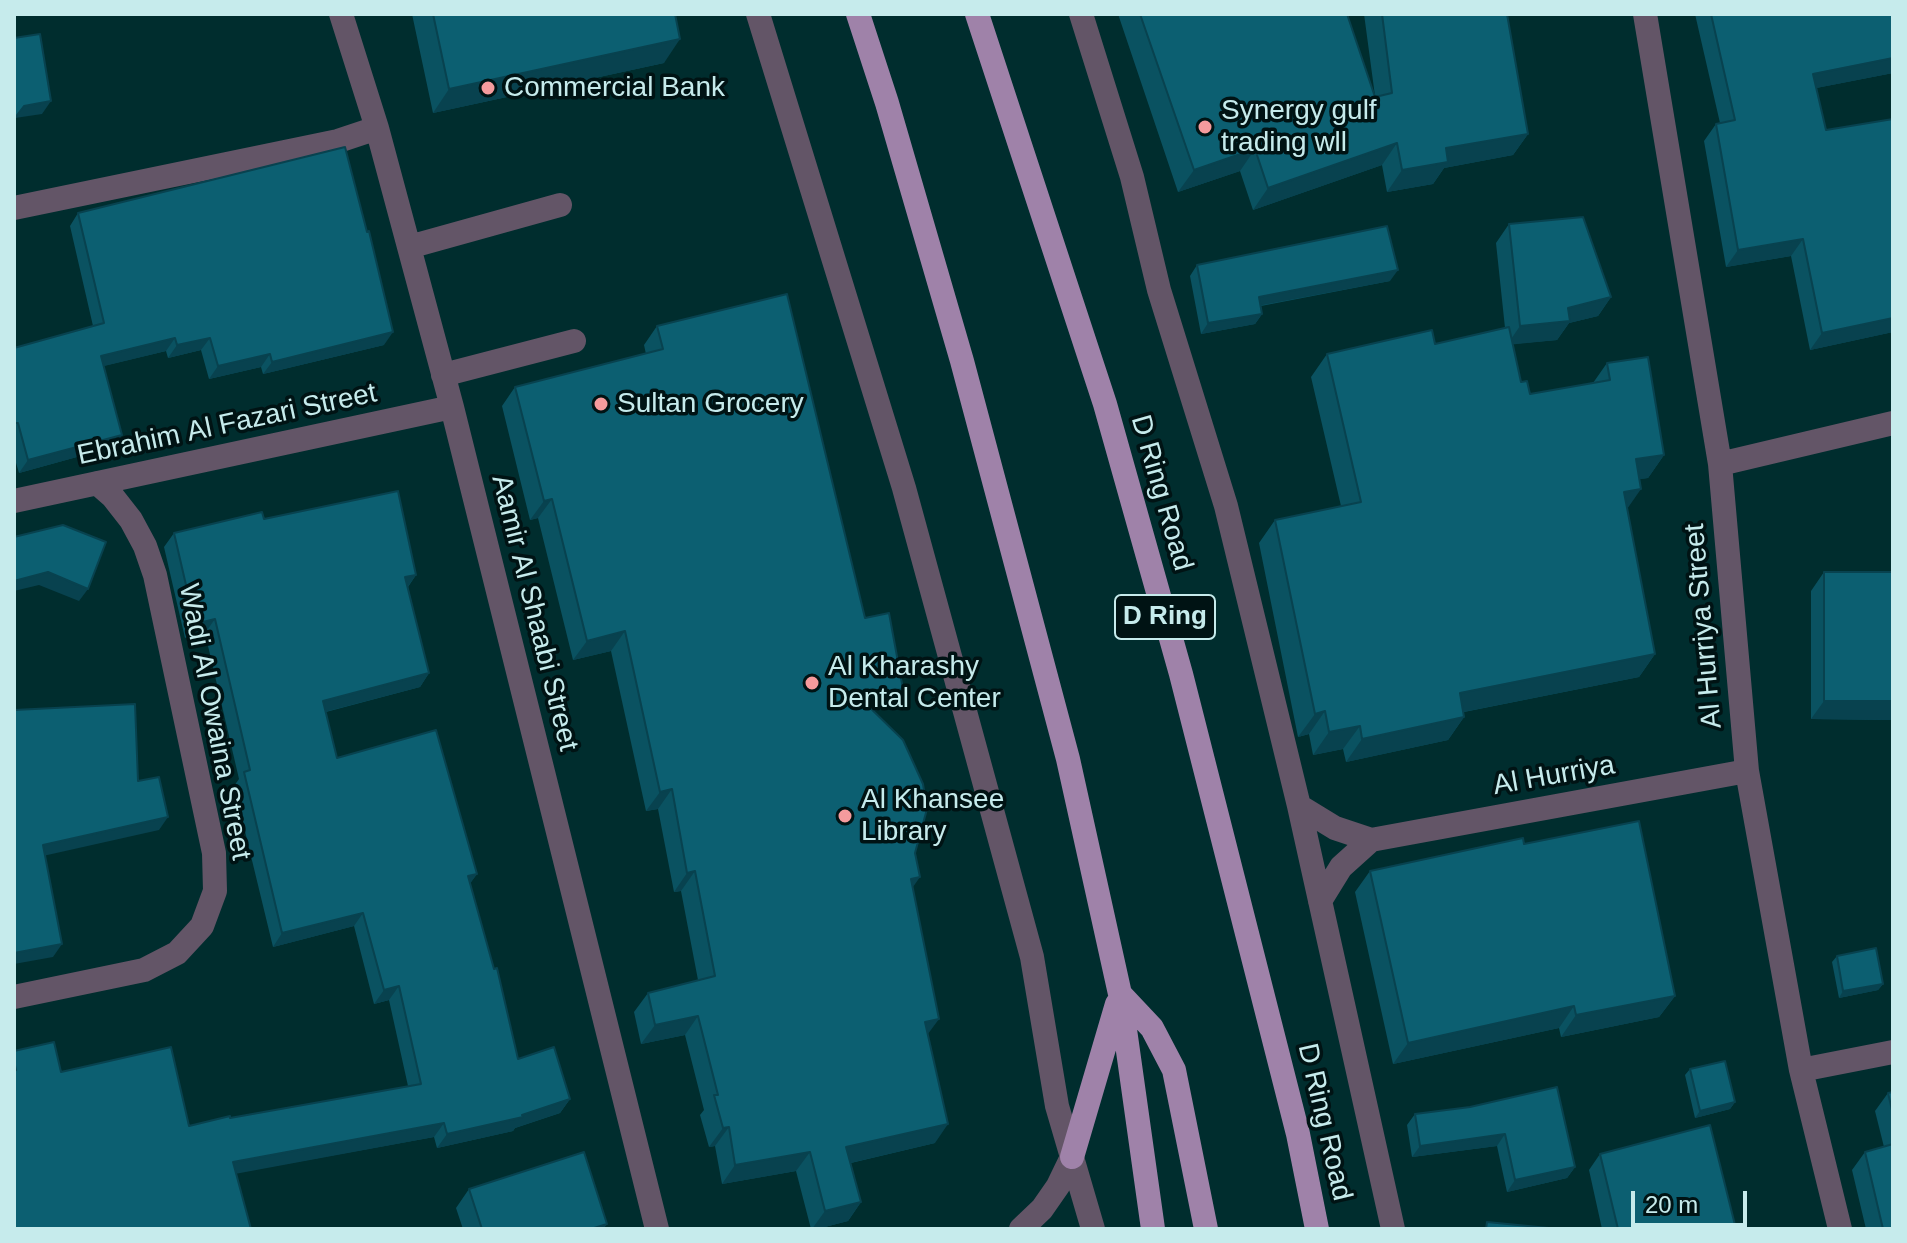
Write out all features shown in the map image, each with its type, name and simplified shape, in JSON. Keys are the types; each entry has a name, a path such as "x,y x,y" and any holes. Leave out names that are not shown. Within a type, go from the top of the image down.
{"main road":[{"path":"858,14 887,103 970,391 1068,759 1120,994 1153,1229"},
{"name":"D Ring Road","path":"977,14 1105,404 1181,674 1298,1134 1317,1229"},
{"path":"986,14 986,39"},
{"path":"1072,1157 1120,994"},
{"path":"1120,994 1152,1028 1174,1070 1206,1229"}],"street":[{"name":"Aamir Al Shaabi Street","path":"341,14 377,128 452,407 657,1229"},
{"path":"758,14 912,518 1032,957 1057,1106 1093,1229"},
{"name":"D Ring Road","path":"1081,14 1132,177 1159,290 1226,506 1299,806 1393,1229"},
{"name":"Al Hurriya Street","path":"1645,14 1720,464 1747,771 1801,1070 1840,1229"},
{"path":"14,208 338,141 377,128"},
{"path":"409,247 560,205"},
{"path":"443,375 574,341"},
{"name":"Ebrahim Al Fazari Street","path":"14,501 452,407"},
{"path":"1720,464 1893,423"},
{"name":"Wadi Al Owaina Street","path":"14,997 144,970 177,953 202,926 215,891 214,853 155,575 145,546 131,520 97,483"},
{"name":"Al Hurriya","path":"1299,806 1335,828 1371,840 1747,771"},
{"path":"1320,901 1341,867 1371,840"},
{"path":"1801,1070 1893,1052"},
{"path":"1021,1229 1042,1209 1072,1157"}],"building":[{"name":"Commercial Bank","path":"433,14 675,14 680,39 449,89"},
{"path":"1140,14 1347,14 1375,97 1392,93 1382,14 1507,14 1528,134 1446,148 1448,162 1402,170 1397,143 1268,188 1255,149 1194,170"},
{"path":"1711,14 1893,14 1893,58 1813,74 1826,130 1893,119 1893,318 1822,333 1803,239 1738,250 1716,124 1735,120"},
{"path":"40,34 51,101 24,106 14,119 14,38"},
{"path":"345,147 393,332 272,362 270,354 218,366 210,338 177,345 175,338 101,356 122,435 28,460 18,423 14,423 14,348 104,323 78,213"},
{"path":"1583,217 1611,297 1568,308 1570,321 1520,326 1509,224"},
{"path":"1387,226 1398,270 1259,297 1262,314 1208,323 1197,265"},
{"path":"787,294 865,618 889,613 903,689 859,697 903,740 923,784 927,809 915,853 920,877 911,879 939,1019 925,1022 948,1124 846,1147 861,1202 825,1211 810,1152 735,1165 729,1127 723,1128 714,1095 718,1095 698,1016 655,1025 648,993 715,976 695,871 687,873 672,789 660,792 625,631 587,641 552,499 544,501 515,387 663,349 657,326"},
{"path":"1509,327 1521,382 1527,381 1530,394 1610,380 1607,363 1648,357 1664,455 1636,459 1641,489 1624,492 1655,654 1460,693 1464,717 1362,739 1360,726 1329,732 1325,711 1315,714 1275,520 1361,502 1327,354 1432,330 1435,344"},
{"path":"398,491 416,575 405,577 429,673 323,701 337,758 436,730 477,874 468,876 494,969 497,968 518,1059 554,1047 570,1099 523,1117 447,1134 444,1123 233,1162 251,1229 14,1229 14,1051 54,1042 61,1072 171,1047 189,1126 230,1116 421,1084 399,986 384,990 363,913 282,933 244,772 250,770 215,619 195,624 174,533 262,512 264,519"},
{"path":"63,525 106,542 88,589 48,572 14,581 14,537"},
{"path":"1824,572 1893,572 1893,701 1824,701"},
{"path":"135,704 138,781 159,777 168,817 43,845 62,944 14,953 14,710"},
{"path":"1639,821 1675,996 1576,1015 1574,1006 1408,1043 1370,871 1523,838 1524,844"},
{"path":"1876,948 1883,984 1843,991 1837,956"},
{"path":"1725,1061 1735,1102 1700,1111 1690,1069"},
{"path":"1557,1087 1575,1167 1515,1180 1505,1134 1420,1146 1415,1114 1470,1107"},
{"path":"1893,1092 1893,1114 1888,1093"},
{"path":"1710,1125 1736,1229 1618,1229 1600,1154"},
{"path":"1893,1144 1893,1229 1883,1229 1865,1152"},
{"path":"584,1152 607,1224 591,1229 482,1229 469,1189"},
{"path":"1487,1222 1559,1229 1486,1229"}],"place":[{"name":"Commercial Bank","path":"488,88"},
{"name":"Synergy gulf trading wll","path":"1205,127"},
{"name":"Sultan Grocery","path":"601,404"},
{"name":"Al Kharashy Dental Center","path":"812,683"},
{"name":"Al Khansee Library","path":"845,816"}]}
